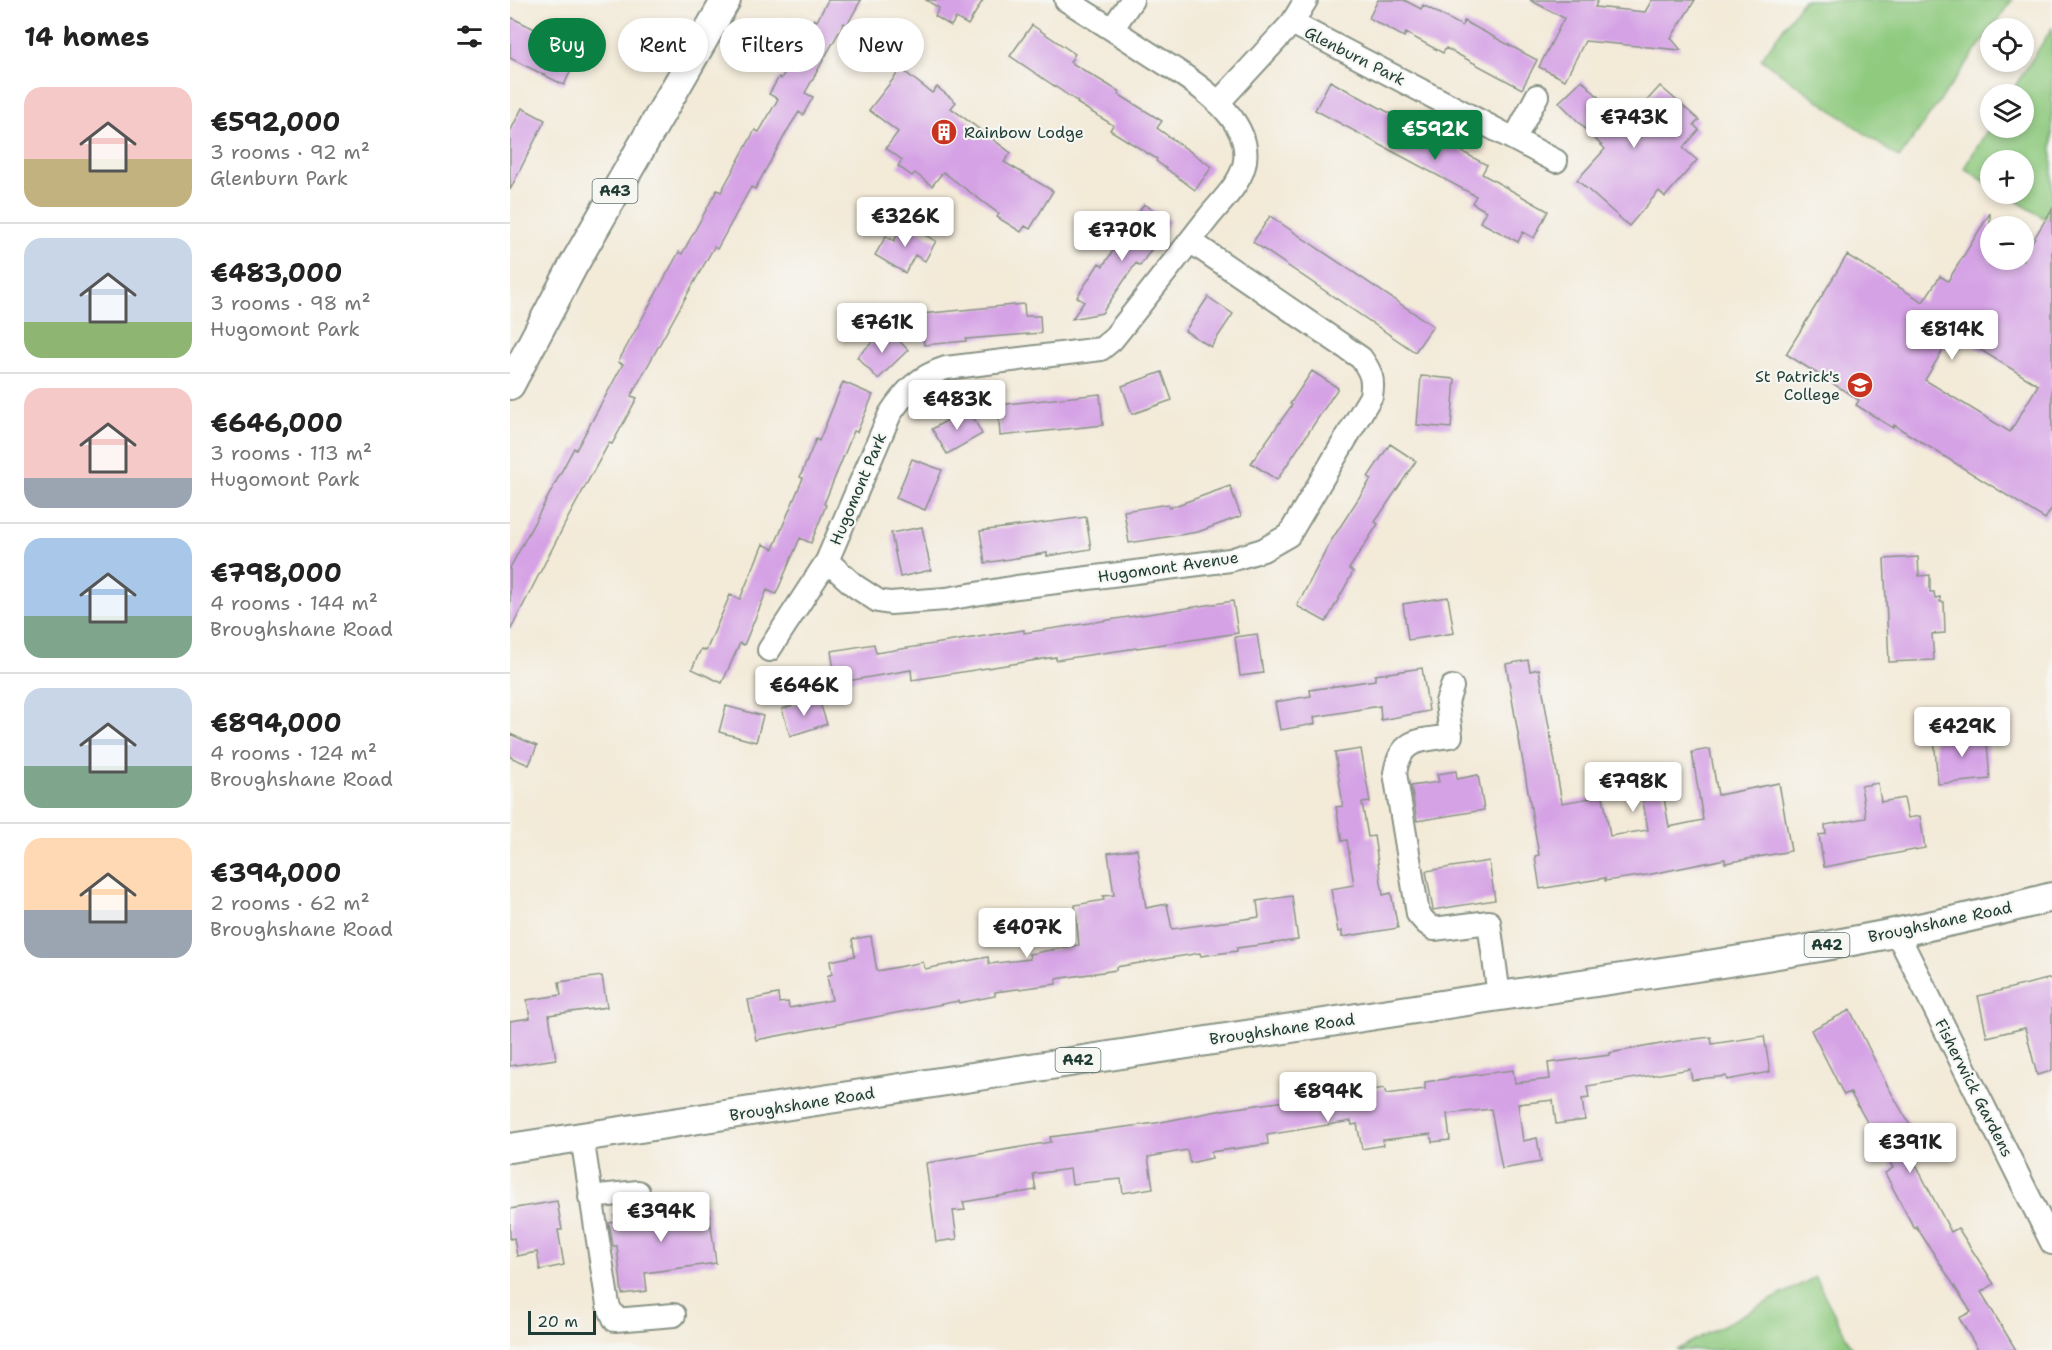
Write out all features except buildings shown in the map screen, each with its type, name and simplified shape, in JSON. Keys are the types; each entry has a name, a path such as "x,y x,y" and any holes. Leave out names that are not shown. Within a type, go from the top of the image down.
{"main road":[{"name":"A43","path":"510,385 573,266 726,0"},
{"name":"Broughshane Road","path":"510,1148 1647,975 1897,933 2052,897"}],"street":[{"name":"Hugomont Park","path":"770,650 826,561 890,414 902,396 929,373 946,368 1101,349 1112,340 1237,181 1244,166 1245,146 1240,132 1218,103 1195,82 1066,0"},
{"path":"1112,29 1131,0"},
{"name":"Glenburn Park","path":"1218,103 1292,23 1306,0"},
{"name":"Glenburn Park","path":"1292,23 1556,161"},
{"path":"1515,138 1538,96"},
{"name":"Hugomont Avenue","path":"826,561 855,586 878,600 890,603 946,599 1230,560 1263,550 1289,535 1371,396 1374,382 1372,374 1361,358 1190,241"},
{"path":"1452,687 1447,702 1451,736 1412,743 1398,757 1395,773 1418,914 1434,929 1488,922 1499,996"},
{"name":"Fisherwick Gardens","path":"1897,933 2052,1243"},
{"path":"582,1137 608,1305 615,1320 674,1314"},
{"path":"590,1197 638,1192"}],"green space":[{"path":"1803,0 2012,0 1999,18 1980,18 1980,45 1899,158 1761,59"},
{"path":"2052,28 2052,223 2021,204 2034,204 2034,150 1980,150 1980,178 1964,168 1983,138 2034,138 2034,84 2016,84 2024,72 2034,72 2034,56"},
{"path":"1815,1277 1853,1350 1676,1350"}],"place":[{"name":"Rainbow Lodge","path":"944,132"},
{"name":"St Patrick's College","path":"1860,385"}]}
